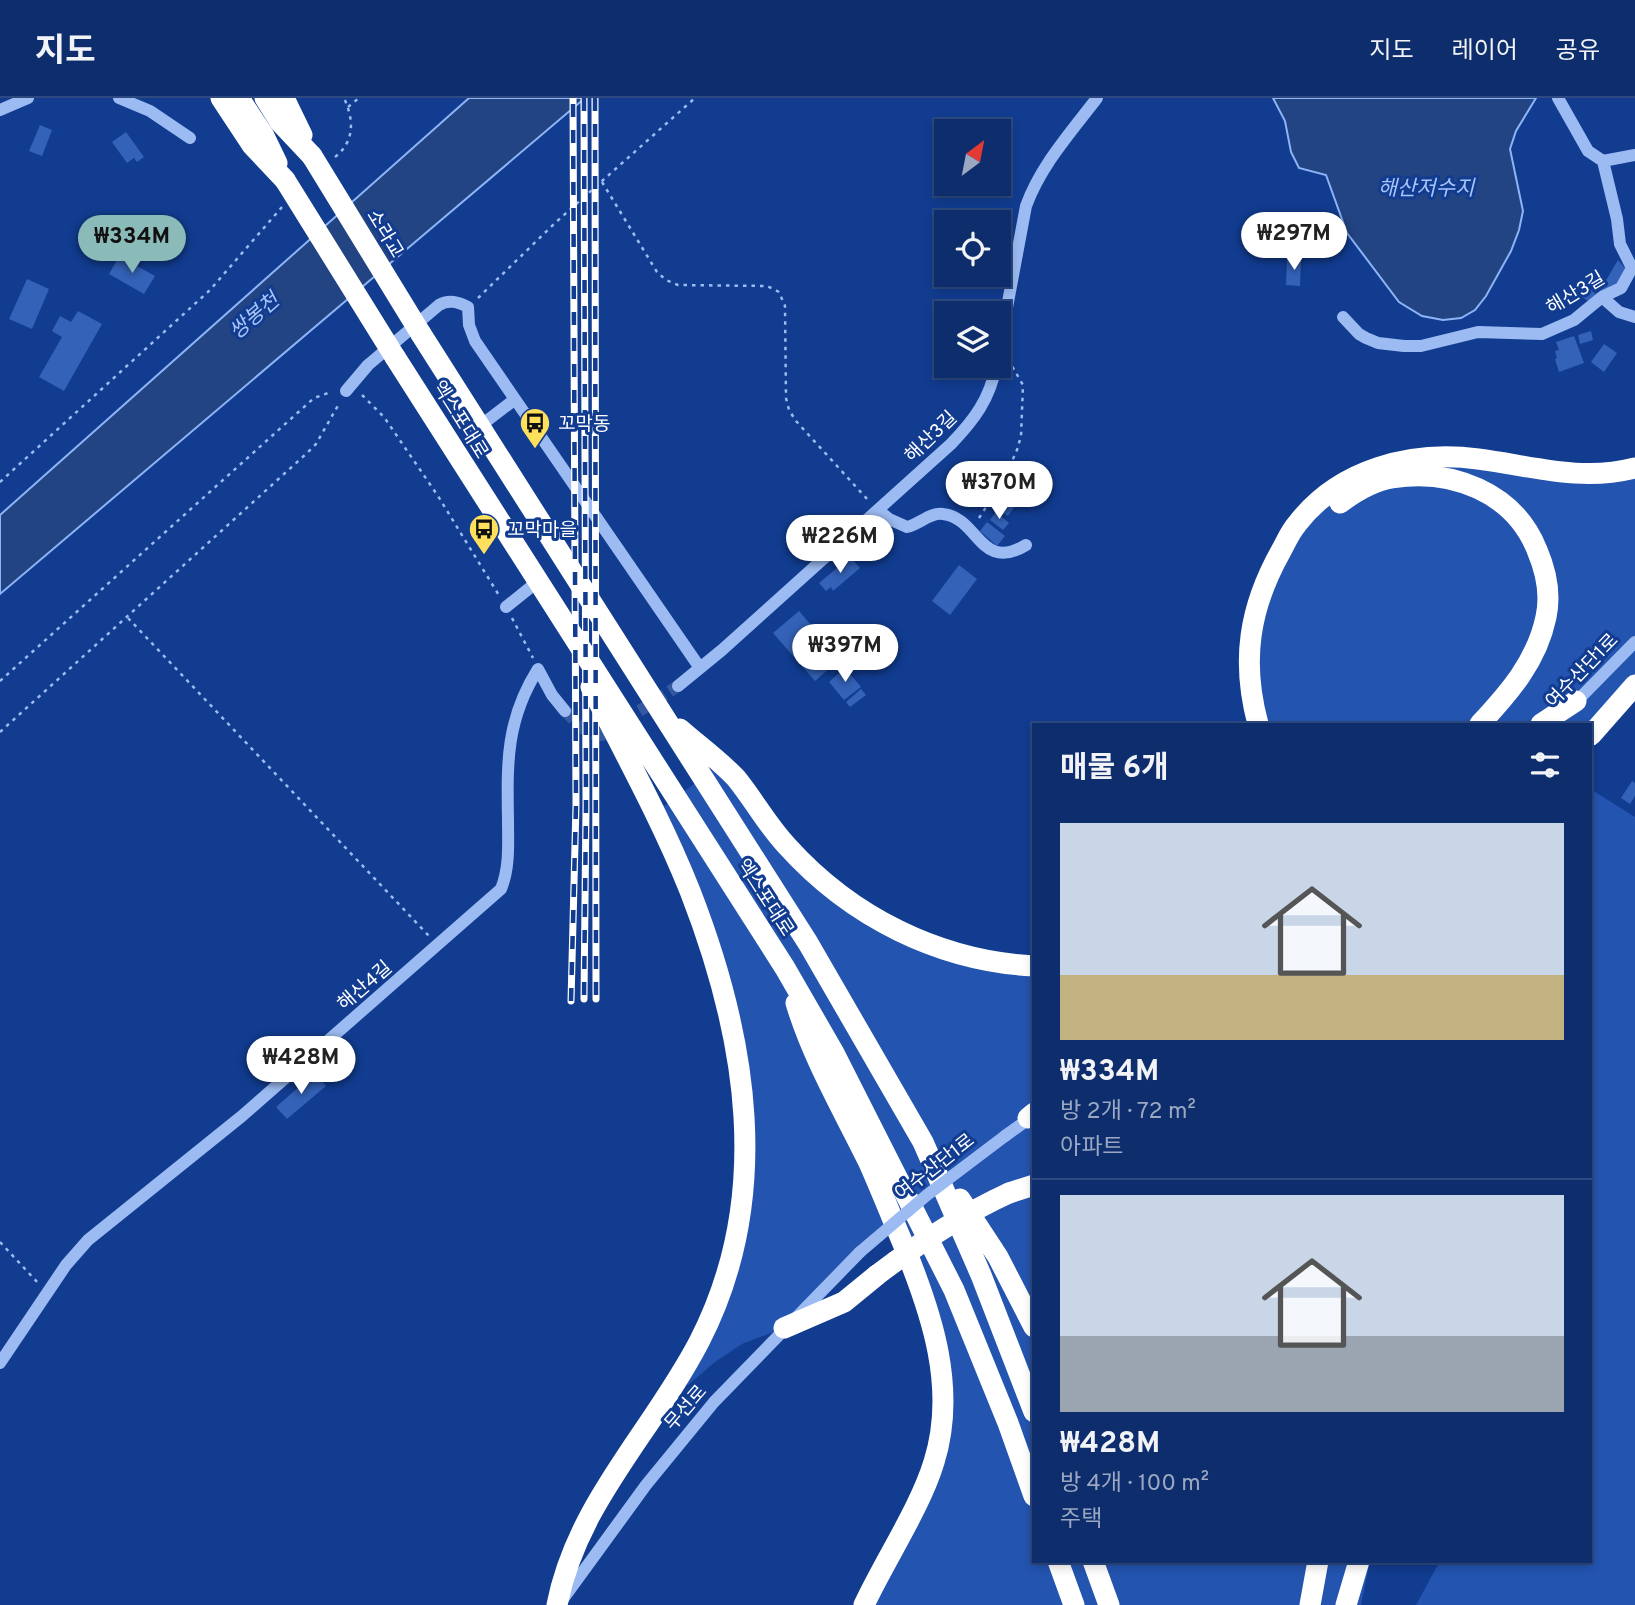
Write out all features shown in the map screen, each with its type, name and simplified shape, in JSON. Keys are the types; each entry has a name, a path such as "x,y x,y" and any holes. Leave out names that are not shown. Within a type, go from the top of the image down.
{"highway":[{"path":"203,98 252,145"},
{"path":"221,98 286,191"},
{"path":"239,98 264,135 286,191"},
{"path":"265,98 280,122 312,156"},
{"path":"285,98 312,156"},
{"name":"소라교","path":"312,156 421,334"},
{"name":"엑스포대로","path":"286,191 785,968 834,1053 954,1290 1032,1490"},
{"name":"엑스포대로","path":"421,334 808,943 923,1142 981,1275 1032,1407"},
{"path":"1258,723 1250,672 1250,634 1260,591 1295,526 1308,511 1352,478 1385,464 1415,458 1477,459 1577,475 1610,474 1635,468"},
{"path":"1281,551 1343,501 1369,486 1391,478 1420,476 1453,479 1485,491 1507,506 1533,538 1545,571 1548,607 1531,660 1500,703 1481,723"},
{"path":"537,582 661,825 690,891 712,953 732,1029 741,1077 746,1130 739,1218 719,1297 674,1386 592,1509 570,1553 558,1605"},
{"path":"1592,734 1635,685"},
{"path":"1543,723 1576,701"},
{"path":"663,714 734,776 789,848 848,901 898,930 957,955 999,963 1032,965"},
{"path":"785,968 807,1038 870,1165 922,1290 932,1321 941,1371 943,1414 934,1463 864,1605"},
{"path":"923,1142 998,1257 1032,1323"},
{"path":"783,1328 844,1302 937,1231 978,1207 1032,1186"},
{"path":"1059,1563 1074,1605"},
{"path":"1094,1563 1110,1605"},
{"path":"1310,1605 1318,1563"},
{"path":"1346,1605 1358,1563"},
{"path":"1361,1605 1370,1563"}],"street":[{"path":"0,110 28,98"},
{"path":"119,98 150,111 190,138"},
{"path":"1009,301 1026,206 1032,191 1041,173 1097,98"},
{"name":"해산3길","path":"1343,317 1359,334 1373,341 1404,346 1421,346 1478,332 1542,334 1574,320 1602,297 1620,288 1632,268 1622,249 1602,161 1588,151 1558,98"},
{"path":"1602,161 1635,156"},
{"path":"1602,297 1619,312 1635,317"},
{"path":"346,391 368,365 439,305 456,302 468,307 471,334 700,668"},
{"name":"해산3길","path":"678,685 928,466 973,421 990,393 993,378"},
{"path":"480,426 514,400"},
{"path":"878,510 889,519 908,527 941,513 955,518 996,552 1013,552 1026,545"},
{"path":"506,607 537,582"},
{"name":"여수산단1로","path":"1556,723 1635,642"},
{"path":"538,669 552,695 565,711"},
{"name":"해산4길","path":"0,1363 71,1258 88,1240 231,1125 501,889 509,852 507,763 510,735 522,699 538,669"},
{"name":"여수산단1로","path":"860,1252 909,1209 1032,1116"},
{"name":"무선로","path":"558,1605 663,1463 714,1402 783,1328 860,1252"}],"path":[{"path":"334,157 345,149 352,132 344,98"},
{"path":"348,107 359,98"},
{"path":"468,307 555,223 695,98"},
{"path":"602,182 657,271 666,280 678,285 767,286 779,292 785,306 786,398 789,410 878,510"},
{"path":"0,482 210,290 286,191"},
{"path":"970,531 1003,481 1021,436 1023,385 1011,364"},
{"path":"0,681 314,398 334,391 346,391 366,397 384,417 438,496 506,607 538,669"},
{"path":"0,732 306,454 316,444 346,391"},
{"path":"127,617 438,946"},
{"path":"0,1242 47,1293"}],"shaded area":[{"path":"1385,464 1635,468 1635,685 1592,723 1258,723 1249,651 1295,526"},
{"path":"721,764 777,836 876,919 1032,965 1032,1563 1370,1563 1361,1605 864,1605 916,1503 943,1391 892,1224 784,1328 742,1344 688,1385 683,1382 734,1244 737,1053 655,813"},
{"path":"1592,790 1635,817 1635,1605 1416,1605 1439,1563 1592,1563"}],"water":[{"name":"쌍봉천","path":"469,98 585,98 0,594 0,515"},
{"name":"해산저수지","path":"1273,98 1536,98 1516,131 1510,149 1523,211 1519,230 1511,251 1475,310 1461,318 1443,320 1422,316 1399,302 1347,233 1326,175 1299,168 1291,152 1285,121"}],"building":[{"path":"40,125 52,130 42,156 29,151"},
{"path":"126,132 144,157 137,162 134,158 127,163 112,142"},
{"path":"119,256 155,276 144,294 109,274"},
{"path":"1287,259 1301,260 1300,286 1286,285"},
{"path":"1618,260 1625,268 1618,285 1599,292"},
{"path":"1597,276 1604,279 1588,301 1580,296"},
{"path":"27,279 49,289 32,329 9,319"},
{"path":"78,311 102,324 64,391 39,377 62,337 52,331 60,316 71,322"},
{"path":"1591,331 1593,340 1580,344 1578,335"},
{"path":"1574,336 1584,363 1559,372 1555,359 1555,351 1559,350 1556,342"},
{"path":"1604,344 1617,353 1604,372 1591,362"},
{"path":"1005,500 1015,506 1008,516 998,510"},
{"path":"996,512 1009,523 1003,530 990,520"},
{"path":"987,522 1005,536 997,546 980,531"},
{"path":"850,557 860,568 833,591 831,587 826,591 819,583"},
{"path":"959,565 977,579 950,615 932,601"},
{"path":"799,611 840,659 815,681 773,633"},
{"path":"845,668 861,687 844,700 829,682"},
{"path":"861,689 866,695 850,707 846,702"},
{"path":"1632,781 1635,783 1635,796 1630,804 1621,798"},
{"path":"315,1073 326,1086 287,1119 276,1107"}],"tunnel":[{"path":"565,711 586,730 602,735 678,686"}],"railway":[{"path":"571,1001 576,805 573,98"},
{"path":"584,98 584,999"},
{"path":"595,98 596,999"}],"place":[{"name":"꼬막동","path":"535,450"},
{"name":"꼬막마을","path":"484,556"}]}
